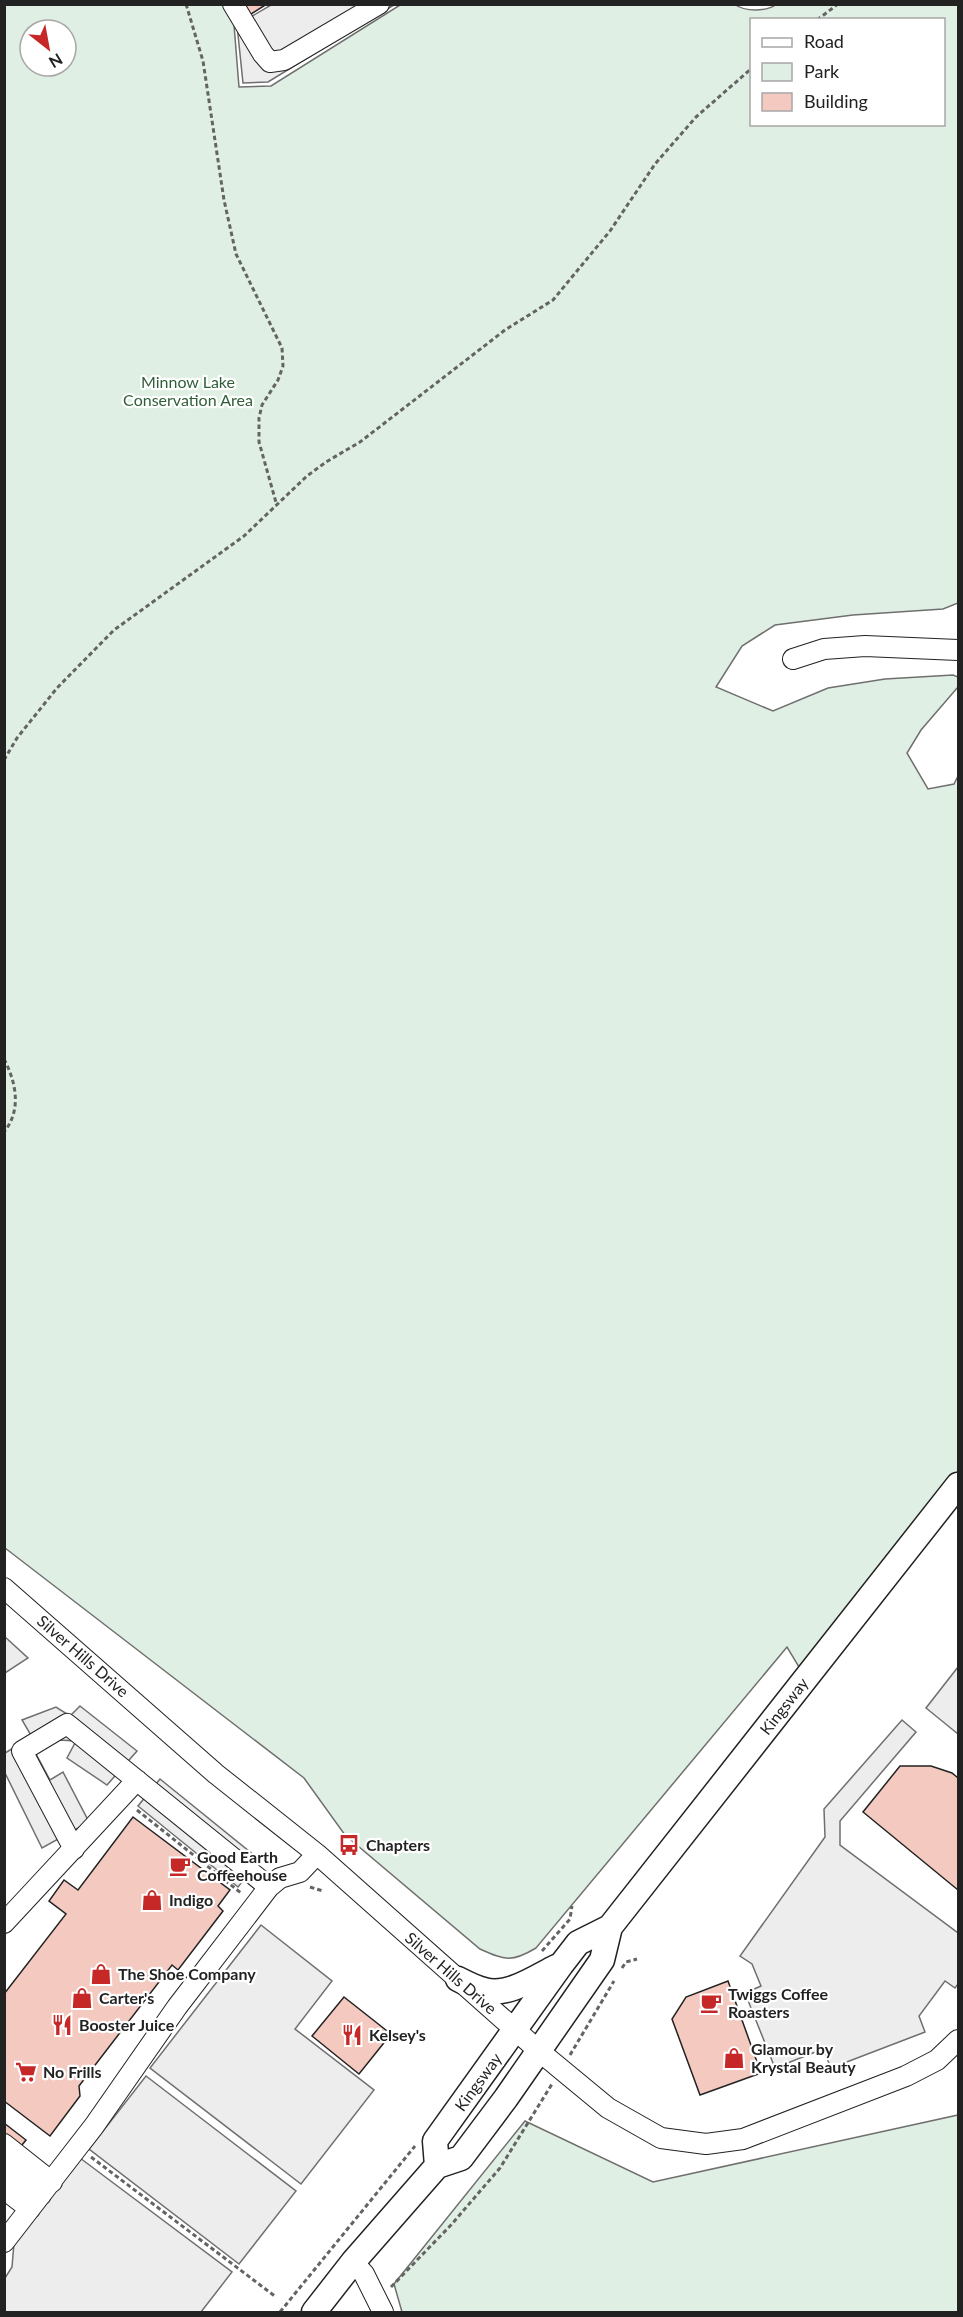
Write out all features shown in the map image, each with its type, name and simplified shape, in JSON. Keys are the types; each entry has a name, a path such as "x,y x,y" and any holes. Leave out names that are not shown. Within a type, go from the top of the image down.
{"main road":[{"name":"Kingsway","path":"314,2313 353,2262 437,2166 461,2158 602,1960 610,1927 958,1485"},
{"name":"Kingsway","path":"437,2166 435,2141 561,1965 578,1943 610,1927"},
{"path":"458,1979 487,1991 500,1990 526,1983 561,1965"}],"street":[{"path":"233,4 270,62 284,60 379,4"},
{"path":"793,659 824,649 865,646 958,650"},
{"name":"Silver Hills Drive","path":"4,1588 216,1773 317,1854 514,2031 608,2108 661,2138 706,2144 742,2139 906,2076 937,2060 958,2040"},
{"path":"74,1849 22,1751 67,1724 269,1887"},
{"path":"4,1923 137,1780"},
{"path":"24,2215 78,2147 177,2007 269,1887 280,1878 300,1872 317,1854"},
{"path":"4,2144 24,2215"},
{"path":"4,2165 24,2215"},
{"path":"4,2189 24,2215"},
{"path":"4,2205 24,2215"},
{"path":"353,2262 363,2274 380,2306"}],"path":[{"path":"186,4 203,61 224,200 236,254 282,348 282,366 278,380 262,405 259,418 259,442 277,507"},
{"path":"820,18 838,4"},
{"path":"4,760 17,738 57,688 114,630 244,536 307,476 360,442 505,330 553,300 610,231 655,164 696,117 750,70"},
{"path":"4,1059 13,1076 16,1093 15,1114 4,1132"},
{"path":"136,1810 244,1896"},
{"path":"380,2306 400,2279 500,2168 626,1962 637,1959"},
{"path":"78,2147 276,2297"}],"green space":[{"name":"Minnow Lake Conservation Area","path":"734,4 756,10 777,4 958,5 958,603 943,609 853,615 775,625 742,646 716,687 773,711 828,688 885,679 953,675 958,677 958,687 921,730 907,753 928,789 954,784 958,776 958,1483 805,1677 787,1647 536,1948 514,1958 496,1956 480,1949 345,1835 304,1778 5,1548 4,5 223,5 234,25 239,87 271,86 400,5"},
{"path":"958,2115 958,2312 402,2312 394,2284 525,2121 653,2182"}],"shaded area":[{"path":"271,5 394,5 268,82 243,83 237,25"},
{"path":"4,1636 28,1658 5,1673 4,1673"},
{"path":"958,1667 958,1734 926,1708"},
{"path":"80,1706 137,1751 107,1785 67,1758 76,1741 59,1740 35,1752 50,1780 63,1772 89,1822 42,1848 5,1773 5,1753 32,1737 22,1720 56,1707 70,1716"},
{"path":"902,1720 916,1732 840,1821 840,1845 958,1933 958,1984 955,1988 945,1981 919,2016 925,2032 831,2068 823,2049 775,2068 745,1993 761,1986 752,1964 740,1956 825,1837 824,1809"},
{"path":"160,1779 260,1860 238,1887 138,1806"},
{"path":"261,1925 332,1981 295,2029 374,2090 301,2184 150,2068"},
{"path":"146,2076 296,2191 239,2264 89,2149"},
{"path":"80,2158 232,2272 201,2312 5,2312 5,2278 12,2267 14,2243"}],"building":[{"path":"241,4 267,4 248,16"},
{"path":"900,1766 931,1766 952,1773 958,1778 958,1890 863,1812"},
{"path":"133,1817 230,1890 218,1906 223,1911 178,1970 172,1965 79,2086 80,2096 50,2136 4,2101 4,1994 66,1914 49,1901 64,1880 78,1890"},
{"path":"728,1981 761,2073 700,2095 672,2019 686,1997"},
{"name":"Kelsey's","path":"344,1997 391,2034 359,2074 312,2036"},
{"path":"4,2123 26,2140 4,2167"}],"place":[{"name":"Chapters","path":"349,1845"},
{"name":"Good Earth Coffeehouse","path":"180,1866"},
{"name":"Indigo","path":"152,1900"},
{"name":"The Shoe Company","path":"101,1974"},
{"name":"Carter's","path":"82,1998"},
{"name":"Twiggs Coffee Roasters","path":"711,2003"},
{"name":"Booster Juice","path":"62,2025"},
{"name":"Kelsey's","path":"352,2035"},
{"name":"Glamour by Krystal Beauty","path":"734,2058"},
{"name":"No Frills","path":"26,2072"}]}
